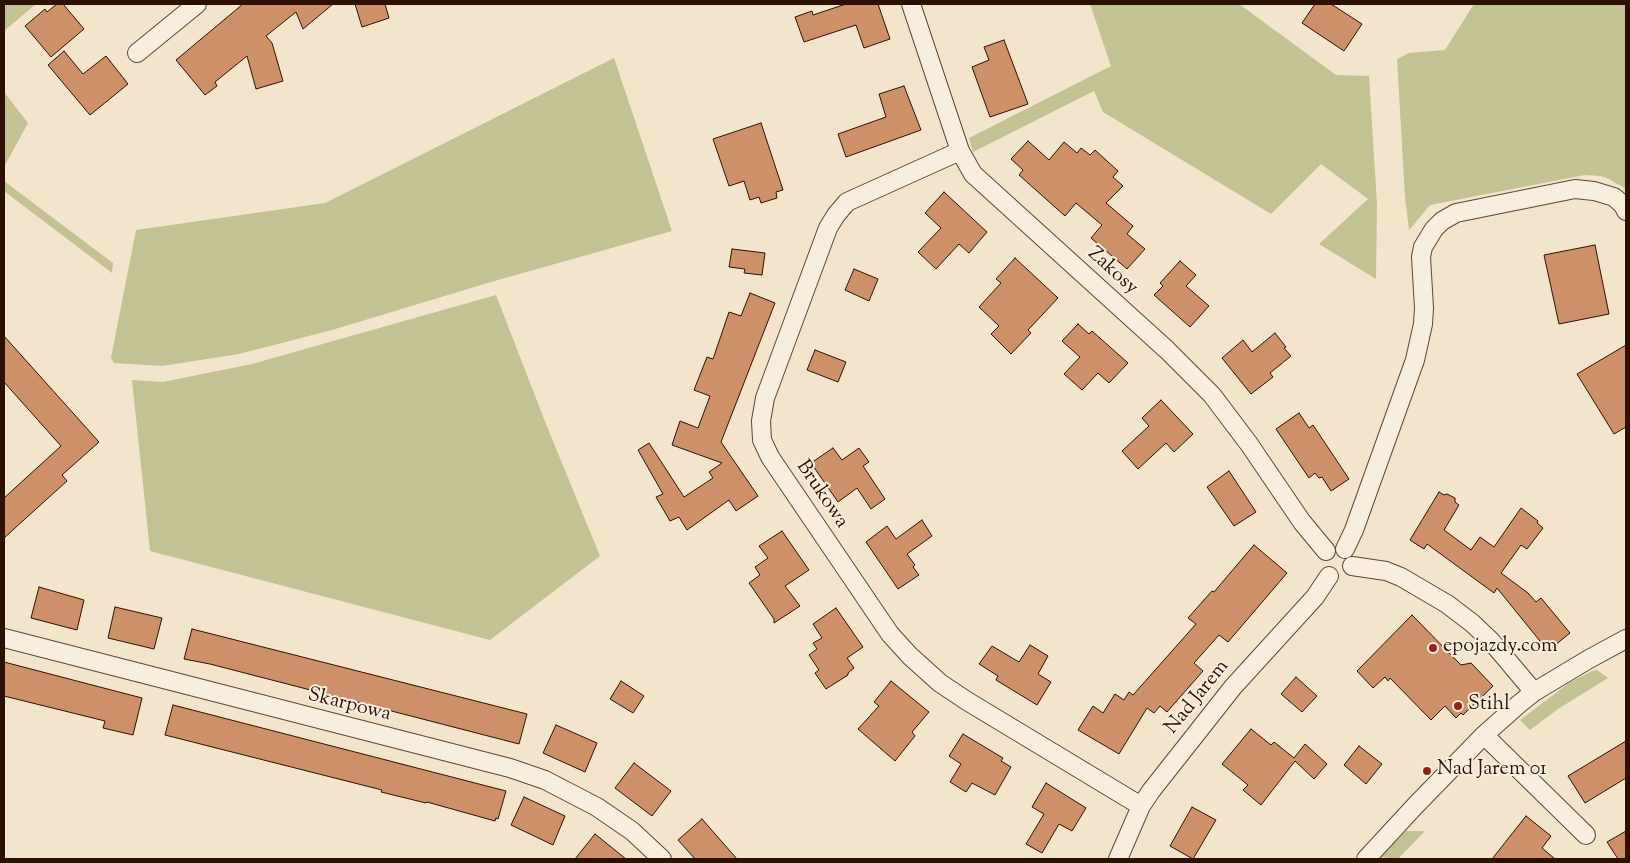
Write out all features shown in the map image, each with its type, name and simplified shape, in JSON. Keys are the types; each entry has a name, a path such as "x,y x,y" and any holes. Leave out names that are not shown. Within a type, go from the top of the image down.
{"street":[{"path":"137,53 197,4"},
{"name":"Zakosy","path":"911,4 960,151 972,174 1167,350 1212,395 1249,444 1302,522 1326,551"},
{"name":"Brukowa","path":"960,151 847,202 836,214 828,228 765,398 761,422 762,440 770,458 884,626 910,656 940,683 966,701 1140,806"},
{"path":"1345,549 1354,530 1415,360 1423,324 1424,308 1421,257 1423,247 1434,229 1442,221 1456,213 1575,189 1594,191 1614,198 1623,205 1626,211"},
{"path":"1334,547 1345,549 1350,554 1351,570 1339,578 1329,576 1321,566 1322,556 1326,551 1334,547"},
{"path":"1352,566 1386,571 1401,577 1447,604 1472,622 1491,641 1534,692"},
{"name":"Nad Jarem","path":"1118,859 1140,806 1233,687 1315,597 1329,576"},
{"name":"Skarpowa","path":"4,638 510,768 545,780 597,807 632,831 662,859"},
{"path":"1366,859 1484,735 1534,692 1626,639"},
{"path":"1484,735 1586,835"}],"green space":[{"path":"4,4 36,4 4,31"},
{"path":"1090,4 1239,4 1336,75 1369,76 1377,204 1376,279 1319,244 1368,199 1321,164 1271,214 1103,112 1094,91 973,152 969,138 1111,66"},
{"path":"1474,4 1626,4 1626,189 1601,176 1585,175 1430,205 1409,230 1405,197 1397,59 1409,53 1445,50"},
{"path":"614,58 672,231 491,282 332,330 239,354 162,366 114,363 111,358 136,230 325,203"},
{"path":"4,92 28,123 4,167"},
{"path":"4,181 113,263 112,273 4,191"},
{"path":"496,295 600,556 490,640 150,551 132,380 163,382 252,364"},
{"path":"1597,670 1608,678 1558,709 1530,730 1520,720 1569,683"},
{"path":"1406,831 1425,831 1398,859 1380,857"}],"building":[{"path":"57,4 63,4 84,29 51,57 25,26 45,9 47,12"},
{"path":"243,4 333,4 303,29 296,12 266,36 272,43 283,81 256,89 247,56 215,82 217,86 205,95 176,60"},
{"path":"355,4 385,4 389,18 362,27"},
{"path":"846,4 878,4 890,39 864,48 856,25 804,42 795,17 812,11 813,15"},
{"path":"1315,4 1331,4 1362,24 1344,51 1302,23"},
{"path":"1004,40 1028,104 990,117 972,67 989,60 984,47"},
{"path":"64,51 83,74 106,56 128,84 90,115 48,65"},
{"path":"904,86 921,130 846,157 838,134 886,117 879,94"},
{"path":"761,123 783,190 776,192 777,198 761,203 759,197 750,200 744,181 729,186 713,139"},
{"path":"1028,141 1049,160 1064,142 1077,153 1081,148 1090,155 1095,150 1118,171 1113,177 1123,186 1106,203 1133,226 1127,234 1145,249 1127,269 1091,238 1102,225 1076,203 1065,216 1019,175 1023,170 1011,159"},
{"path":"944,192 987,232 969,253 959,244 936,269 918,252 941,228 925,213"},
{"path":"1595,245 1609,314 1559,324 1544,255"},
{"path":"732,249 765,253 762,275 744,273 745,269 729,267"},
{"path":"1015,258 1058,298 1028,330 1031,333 1011,354 991,334 999,326 979,307 1001,283 996,279"},
{"path":"1180,261 1196,275 1186,286 1209,306 1190,327 1154,295 1163,286 1160,283"},
{"path":"854,269 878,279 869,301 845,290"},
{"path":"750,293 775,303 721,442 758,496 736,511 729,500 687,530 679,517 670,521 656,497 663,494 638,450 649,443 684,497 713,478 709,472 722,463 672,445 680,421 698,428 710,396 694,390 707,357 713,359 729,312 741,316"},
{"path":"1078,324 1089,334 1092,331 1128,363 1109,383 1098,373 1082,390 1064,374 1080,357 1062,341"},
{"path":"1275,333 1291,356 1270,373 1273,377 1251,394 1222,358 1243,340 1252,352"},
{"path":"4,336 99,442 62,475 67,481 4,538 4,498 61,446 4,382"},
{"path":"1626,345 1626,427 1614,434 1577,374"},
{"path":"815,350 846,362 838,382 807,370"},
{"path":"1161,400 1193,434 1174,452 1166,443 1138,469 1122,451 1149,426 1142,418"},
{"path":"1299,413 1309,428 1313,425 1349,479 1331,491 1322,477 1319,478 1315,473 1309,478 1276,429"},
{"path":"833,448 842,460 859,448 869,462 863,466 885,499 871,509 857,488 838,502 811,463"},
{"path":"1229,471 1256,512 1234,526 1207,487"},
{"path":"1439,492 1455,498 1455,502 1459,505 1444,530 1471,550 1480,537 1494,547 1521,508 1538,521 1537,523 1543,528 1527,549 1521,545 1501,573 1528,593 1536,602 1541,598 1570,633 1548,651 1497,588 1494,593 1427,544 1424,549 1410,540"},
{"path":"922,520 932,536 907,554 919,575 898,589 866,542 887,526 896,539"},
{"path":"782,531 809,570 785,586 800,606 774,623 774,619 749,583 760,575 755,567 768,558 759,546"},
{"path":"1254,545 1287,573 1228,642 1219,635 1194,663 1203,671 1167,712 1160,706 1154,713 1147,708 1119,754 1078,730 1093,706 1103,713 1115,694 1124,700 1129,692 1133,695 1196,624 1188,618 1212,591 1214,592"},
{"path":"39,587 84,600 77,630 31,618"},
{"path":"115,607 162,618 154,649 108,638"},
{"path":"836,608 863,647 847,658 854,668 848,675 826,689 815,673 819,670 809,655 817,649 813,643 822,638 813,624"},
{"path":"1412,615 1461,665 1471,663 1493,686 1463,715 1461,713 1456,718 1445,706 1431,720 1390,678 1388,681 1385,677 1373,688 1357,671"},
{"path":"192,629 527,714 519,744 210,664 184,659"},
{"path":"1030,645 1048,656 1038,674 1051,682 1037,705 996,680 998,676 979,664 992,646 1019,662"},
{"path":"4,662 142,698 133,735 103,728 105,721 4,696"},
{"path":"1296,677 1317,696 1302,712 1281,694"},
{"path":"621,681 644,696 633,713 610,699"},
{"path":"891,681 929,712 912,732 915,736 895,761 858,729 879,706 874,702"},
{"path":"173,705 506,791 498,819 496,818 495,821 427,802 381,792 382,790 165,735"},
{"path":"556,725 597,743 585,772 543,753"},
{"path":"1251,729 1271,745 1274,742 1294,758 1305,744 1327,764 1314,779 1295,761 1261,805 1243,790 1248,785 1222,764"},
{"path":"963,734 1003,758 1001,761 1011,767 995,795 972,783 966,792 950,782 961,764 949,756"},
{"path":"1626,741 1626,778 1585,803 1568,776"},
{"path":"1359,746 1382,764 1366,784 1344,765"},
{"path":"634,763 671,791 652,816 615,788"},
{"path":"1046,783 1086,808 1072,831 1059,824 1042,853 1026,844 1044,814 1032,807"},
{"path":"524,797 565,816 553,845 511,825"},
{"path":"1192,807 1216,820 1193,859 1170,846"},
{"path":"1526,816 1551,836 1542,848 1555,859 1492,859"},
{"path":"702,819 737,859 695,859 678,840"},
{"path":"1626,831 1626,859 1618,859 1607,842"},
{"path":"595,834 626,859 575,859"}],"place":[{"name":"epojazdy.com","path":"1433,648"},
{"name":"Stihl","path":"1458,706"},
{"name":"Nad Jarem 01","path":"1427,771"}]}
